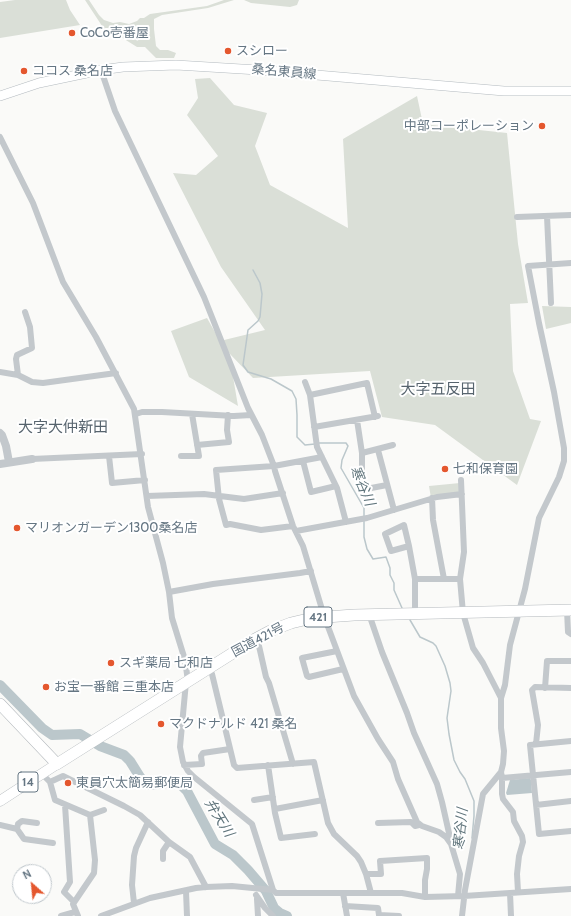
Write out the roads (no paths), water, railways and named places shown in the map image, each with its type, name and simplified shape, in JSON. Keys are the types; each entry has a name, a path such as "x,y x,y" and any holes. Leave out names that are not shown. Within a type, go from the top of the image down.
{"highway":[{"name":"国道421号","path":"57,764 88,743 255,639 270,631 291,623 324,616 569,610"},
{"path":"0,704 57,764"}],"main road":[{"name":"桑名東員線","path":"0,96 39,83 101,70 122,67 176,65 258,70 504,91 571,91"},
{"name":"14","path":"0,801 57,764"}],"street":[{"path":"101,70 115,111 204,297 252,415 262,435 274,466 294,528 303,546 324,616 343,669 359,706 393,762 398,779 419,824"},
{"path":"0,137 33,203 63,282 96,336 132,403 136,414 147,496 169,592 172,618 185,660 187,682 180,747 181,757 184,765 194,777 252,824 271,890"},
{"path":"517,217 571,215"},
{"path":"547,216 551,303"},
{"path":"518,892 519,856 523,842 522,836 514,822 513,812 503,799 502,794 504,751 501,728 500,698 505,685 510,645 520,611 539,518 559,478 564,461 564,448 555,399 528,266 571,263"},
{"path":"18,375 17,355 32,348 30,327 25,312"},
{"path":"0,372 18,375 32,382 43,383 116,373"},
{"path":"305,382 310,395 317,444 336,486 346,522"},
{"path":"310,395 367,383 377,417 314,427"},
{"path":"136,414 149,412 228,416 252,415"},
{"path":"181,456 199,456 192,414"},
{"path":"198,445 229,442 227,430 228,416"},
{"path":"357,420 362,454 362,474 366,489 387,485"},
{"path":"0,433 4,440 9,462"},
{"path":"362,454 393,445"},
{"path":"378,450 394,510"},
{"path":"0,464 48,457 142,454"},
{"path":"109,456 112,483 145,480"},
{"path":"322,457 274,466 216,470 218,496 226,525 230,524 261,530 346,522 394,510 432,498 462,494"},
{"path":"303,461 311,492 336,486"},
{"path":"461,480 464,552 460,579 463,612 473,648 483,663 500,698"},
{"path":"147,496 204,494 244,499 283,493"},
{"path":"432,498 433,520 444,579"},
{"path":"409,546 391,551 385,534 404,525 409,546 415,579 415,614"},
{"path":"169,592 213,584 311,571"},
{"path":"415,579 460,579"},
{"path":"569,610 568,632 571,634"},
{"path":"369,614 382,652 408,713 414,732 437,784 451,844 460,874 462,916"},
{"path":"255,639 259,646 266,677 270,682 293,764"},
{"path":"337,650 302,658 307,676 309,677 343,669"},
{"path":"545,688 546,661 571,661"},
{"path":"209,668 212,674 234,765 237,768 314,762 330,827 334,834 357,856 366,874 371,893"},
{"path":"536,744 538,725 532,690 535,688 571,688"},
{"path":"571,741 530,745 539,834 571,831"},
{"path":"184,765 202,764 201,756 203,753 230,749"},
{"path":"268,765 274,809 281,838 315,834"},
{"path":"460,896 482,794 502,775 533,775 571,772"},
{"path":"42,774 50,782 55,800 90,815 104,810"},
{"path":"50,782 63,776 124,806 148,822 169,842 190,857 206,887"},
{"path":"254,800 273,797"},
{"path":"274,809 323,800"},
{"path":"536,805 571,801"},
{"path":"65,805 70,882 64,892 74,902"},
{"path":"61,916 76,914 73,904 94,873 90,815"},
{"path":"17,829 18,824 22,821 37,823"},
{"path":"134,903 132,885 134,856 148,822"},
{"path":"378,823 411,822 415,826 419,824 439,832 446,837 451,844"},
{"path":"0,825 17,829 24,839 53,844"},
{"path":"163,859 163,851 169,842"},
{"path":"366,874 381,874 380,861 427,858 425,896"},
{"path":"101,916 150,898 206,887 232,886 257,891 271,890 276,893 402,893 425,896 460,896 571,889"},
{"path":"186,891 187,916"},
{"path":"257,891 258,916"},
{"path":"257,891 264,908 273,916"},
{"path":"343,892 347,916"},
{"path":"510,893 511,916"},
{"path":"345,906 378,908 379,915 399,916"}],"waterway":[{"name":"寒谷川","path":"253,270 260,283 262,294 260,317 258,321 248,330 243,365 248,372 271,379 292,391 296,399 297,437 305,445 315,444"},
{"name":"寒谷川","path":"319,443 346,443 348,446 342,460 341,468 364,508 364,516"},
{"name":"寒谷川","path":"364,520 364,537 367,549 373,559 386,557 390,568 390,575 394,583 394,590 402,608"},
{"name":"寒谷川","path":"410,620 420,637 436,646 445,666 450,683 451,691 447,718 449,734 454,760 465,779 474,801 472,838"},
{"name":"弁天川","path":"0,685 42,728 52,735 80,734 100,746 124,755 130,761 140,777 148,785 175,782 179,783 187,791 215,844 233,855 266,891 274,908 287,916"}],"place":[{"name":"CoCo壱番屋","path":"72,33"},
{"name":"スシロー","path":"228,51"},
{"name":"ココス 桑名店","path":"24,71"},
{"name":"中部コーポレーション","path":"542,126"},
{"name":"七和保育園","path":"445,469"},
{"name":"マリオンガーデン1300桑名店","path":"17,528"},
{"name":"スギ薬局 七和店","path":"111,663"},
{"name":"お宝一番館 三重本店","path":"46,687"},
{"name":"マクドナルド 421 桑名","path":"161,724"},
{"name":"東員穴太簡易郵便局","path":"68,783"}],"district":[{"name":"大字五反田","path":"438,390"},
{"name":"大字大仲新田","path":"63,428"}]}
